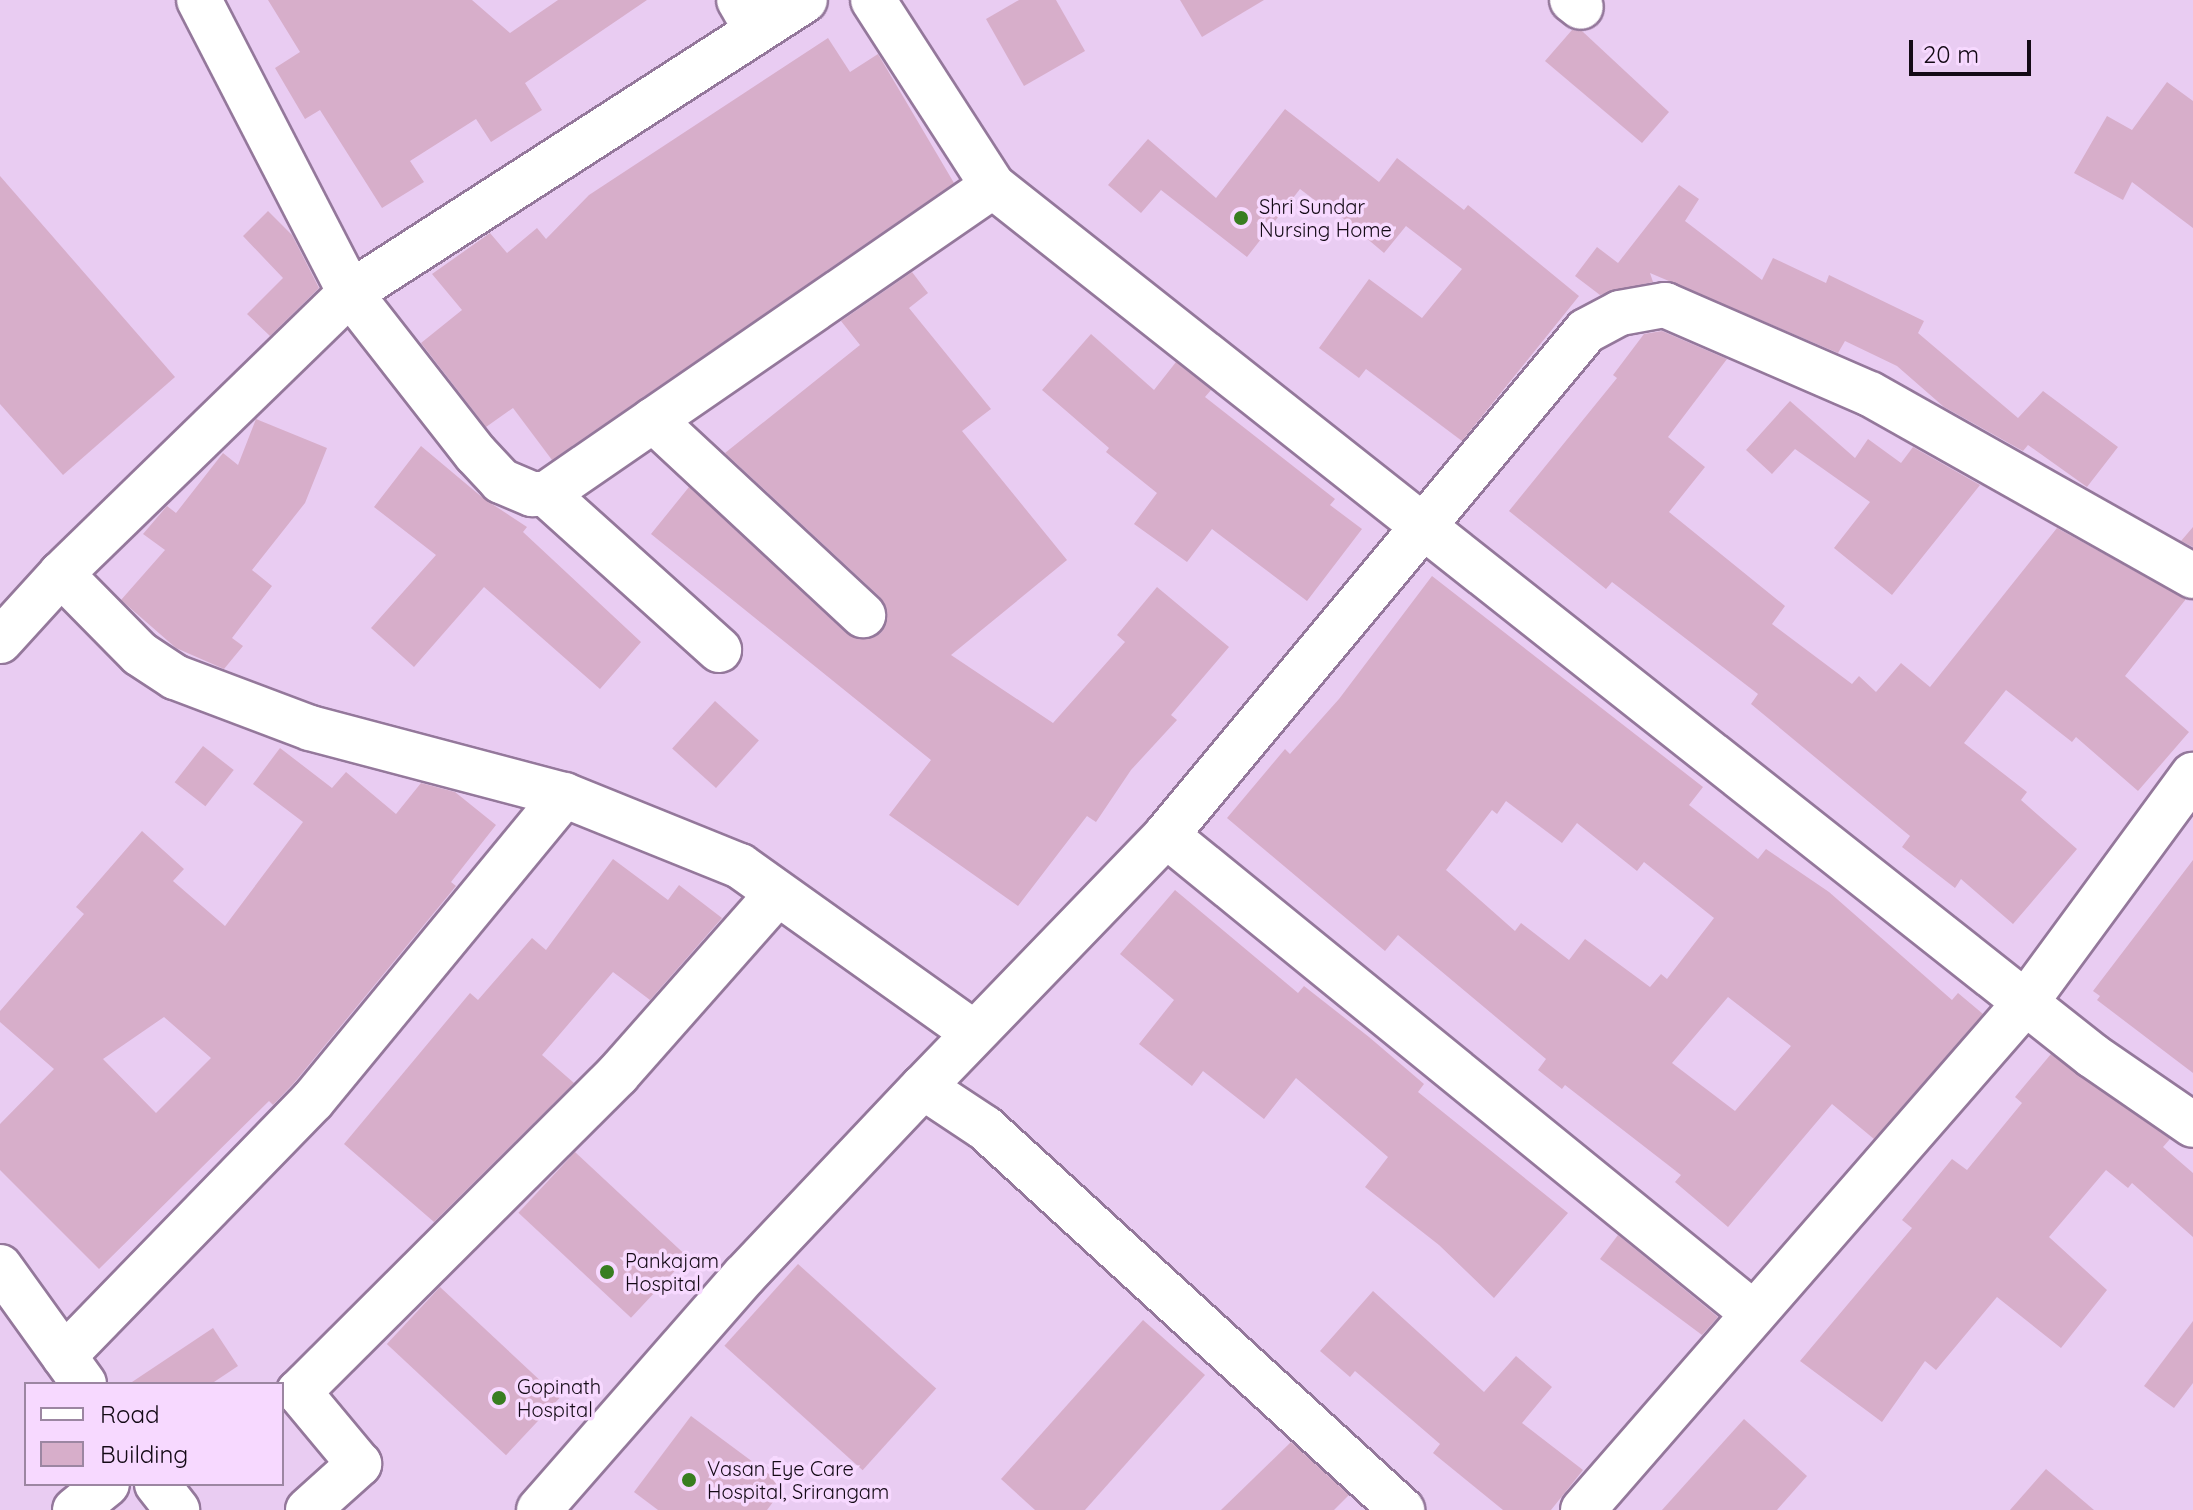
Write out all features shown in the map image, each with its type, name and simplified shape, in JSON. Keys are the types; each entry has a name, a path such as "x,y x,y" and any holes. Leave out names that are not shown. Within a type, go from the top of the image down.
{"street":[{"path":"199,0 350,293 501,481 546,494 719,650"},
{"path":"0,641 50,585 350,293 748,14 805,0"},
{"path":"873,0 993,186 2026,1002 2193,1125"},
{"path":"546,494 993,186"},
{"path":"539,1510 744,1276 1166,835 1586,331 1638,306 1665,305 1870,394 2193,576"},
{"path":"653,420 863,615"},
{"path":"50,585 175,677 310,728 564,795 740,866 974,1033"},
{"path":"1583,1510 1752,1312 2026,1002 2193,775"},
{"path":"0,1267 74,1370 313,1100 564,795"},
{"path":"1166,835 1752,1312"},
{"path":"308,1510 359,1464 299,1392 618,1074 777,894"},
{"path":"923,1087 985,1128 1402,1510"},
{"path":"75,1510 105,1486"},
{"path":"159,1486 177,1510"}],"building":[{"path":"268,0 472,0 510,33 558,0 647,0 525,83 542,110 491,142 476,119 410,161 424,182 382,208 320,110 305,119 275,68 300,52"},
{"path":"1019,0 1056,0 1085,51 1024,86 986,19"},
{"path":"1180,0 1264,0 1202,37"},
{"path":"1572,30 1582,31 1669,112 1642,143 1545,61"},
{"path":"828,38 850,72 878,54 954,183 552,460 513,408 486,427 421,343 462,310 432,274 490,233 507,253 537,228 546,239 589,195"},
{"path":"2167,82 2193,101 2193,228 2132,182 2123,200 2074,173 2107,116 2132,130"},
{"path":"1285,109 1379,182 1397,158 1464,210 1468,205 1579,296 1462,441 1366,369 1359,378 1319,348 1369,279 1422,318 1462,269 1406,226 1384,253 1331,208 1329,211 1300,189 1247,257 1161,190 1141,213 1108,185 1148,139 1216,198"},
{"path":"0,176 175,377 63,475 0,404"},
{"path":"1679,185 1699,199 1685,221 1762,280 1773,258 1826,283 1829,275 1924,321 1918,333 2018,418 2043,391 2118,447 2087,487 2028,445 2023,451 1944,407 1897,366 1845,341 1838,353 1650,273 1653,282 1600,295 1575,276 1597,247 1618,263"},
{"path":"268,211 292,235 319,288 270,336 247,314 283,278 243,236"},
{"path":"912,272 928,293 909,308 991,409 962,431 1067,560 951,655 1053,723 1125,642 1117,635 1157,587 1229,647 1171,715 1177,720 1131,770 1096,822 1087,816 1018,906 889,815 931,760 651,534 689,487 846,633 858,639 881,633 887,620 880,597 725,453 860,345 841,321"},
{"path":"1662,331 1727,359 1668,437 1705,467 1669,512 1785,606 1772,624 1852,684 1859,676 1876,692 1901,663 1930,687 2057,528 2186,599 2125,676 2189,732 2138,791 2076,737 2072,742 2006,690 1964,743 2027,792 2021,800 2077,849 2013,924 1961,879 1955,888 1902,847 1910,836 1751,704 1758,694 1612,582 1606,589 1509,511 1617,378 1613,375 1644,334"},
{"path":"1091,334 1154,390 1176,362 1211,390 1205,397 1335,499 1330,505 1362,529 1307,601 1212,529 1187,562 1134,524 1157,493 1106,452 1109,448 1042,390"},
{"path":"1790,401 1855,458 1868,439 1901,463 1913,447 1980,485 1892,595 1834,548 1870,502 1795,449 1772,474 1746,450"},
{"path":"256,419 327,448 305,503 252,570 272,586 232,638 243,646 224,669 176,648 121,600 165,550 143,534 167,506 176,513 223,453 238,465"},
{"path":"421,446 483,498 527,527 523,532 641,642 600,689 484,587 414,667 371,628 436,555 374,507"},
{"path":"2193,527 2193,547 2181,541"},
{"path":"1432,576 1703,787 1689,805 1758,859 1766,849 1829,892 1952,1000 1958,993 1983,1014 1874,1139 1832,1104 1728,1227 1675,1182 1681,1175 1565,1085 1562,1089 1538,1070 1546,1059 1398,935 1385,951 1227,818 1285,749 1290,754 1339,699","holes":["1506,801 1562,843 1577,823 1637,871 1644,862 1714,918 1667,979 1661,974 1650,987 1585,939 1569,960 1521,923 1515,931 1446,870 1492,810 1497,814","1728,997 1791,1046 1735,1111 1672,1063"]},
{"path":"715,701 759,740 716,788 672,749"},
{"path":"203,746 234,770 205,806 175,782"},
{"path":"280,748 332,788 346,772 396,814 421,783 455,792 496,825 451,882 456,886 294,1083 273,1105 269,1101 99,1269 0,1170 0,1124 54,1069 0,1022 0,1011 84,914 76,907 142,831 184,869 173,881 225,926 303,822 253,784","holes":["164,1017 211,1058 156,1113 103,1059"]},
{"path":"613,859 668,900 679,885 722,918 650,1000 613,972 542,1055 574,1083 434,1222 344,1144 470,993 478,1000 532,938 546,950"},
{"path":"2193,860 2193,1073 2097,1000 2100,996 2093,991"},
{"path":"1175,890 1298,993 1304,986 1369,1037 1424,1084 1418,1092 1568,1213 1494,1298 1439,1245 1365,1187 1388,1157 1296,1078 1264,1119 1203,1071 1192,1086 1139,1044 1174,1000 1120,954"},
{"path":"2051,1054 2170,1139 2163,1147 2193,1173 2193,1237 2132,1183 2128,1188 2106,1170 2049,1237 2107,1290 2061,1348 1997,1297 1936,1370 1925,1361 1882,1422 1800,1361 1912,1228 1902,1220 1952,1159 1967,1170 2022,1103 2015,1097"},
{"path":"575,1152 688,1257 631,1318 518,1213"},
{"path":"1618,1235 1718,1317 1702,1335 1600,1259"},
{"path":"798,1264 936,1388 863,1470 724,1346"},
{"path":"440,1287 559,1398 506,1455 387,1344"},
{"path":"1373,1291 1484,1392 1516,1356 1552,1387 1522,1423 1583,1470 1551,1510 1503,1510 1433,1453 1440,1444 1355,1371 1350,1377 1320,1351"},
{"path":"1143,1320 1205,1375 1085,1510 1035,1510 1001,1479"},
{"path":"2193,1321 2193,1383 2174,1408 2144,1386"},
{"path":"213,1328 238,1366 214,1382 132,1382"},
{"path":"691,1416 785,1486 767,1510 658,1510 634,1492"},
{"path":"1744,1419 1807,1476 1777,1510 1662,1510"},
{"path":"1291,1442 1349,1495 1334,1510 1221,1510"},
{"path":"2046,1469 2094,1510 2010,1510"}],"place":[{"name":"Shri Sundar Nursing Home","path":"1241,218"},
{"name":"Pankajam Hospital","path":"607,1272"},
{"name":"Gopinath Hospital","path":"499,1398"},
{"name":"Vasan Eye Care Hospital, Srirangam","path":"689,1480"}]}
